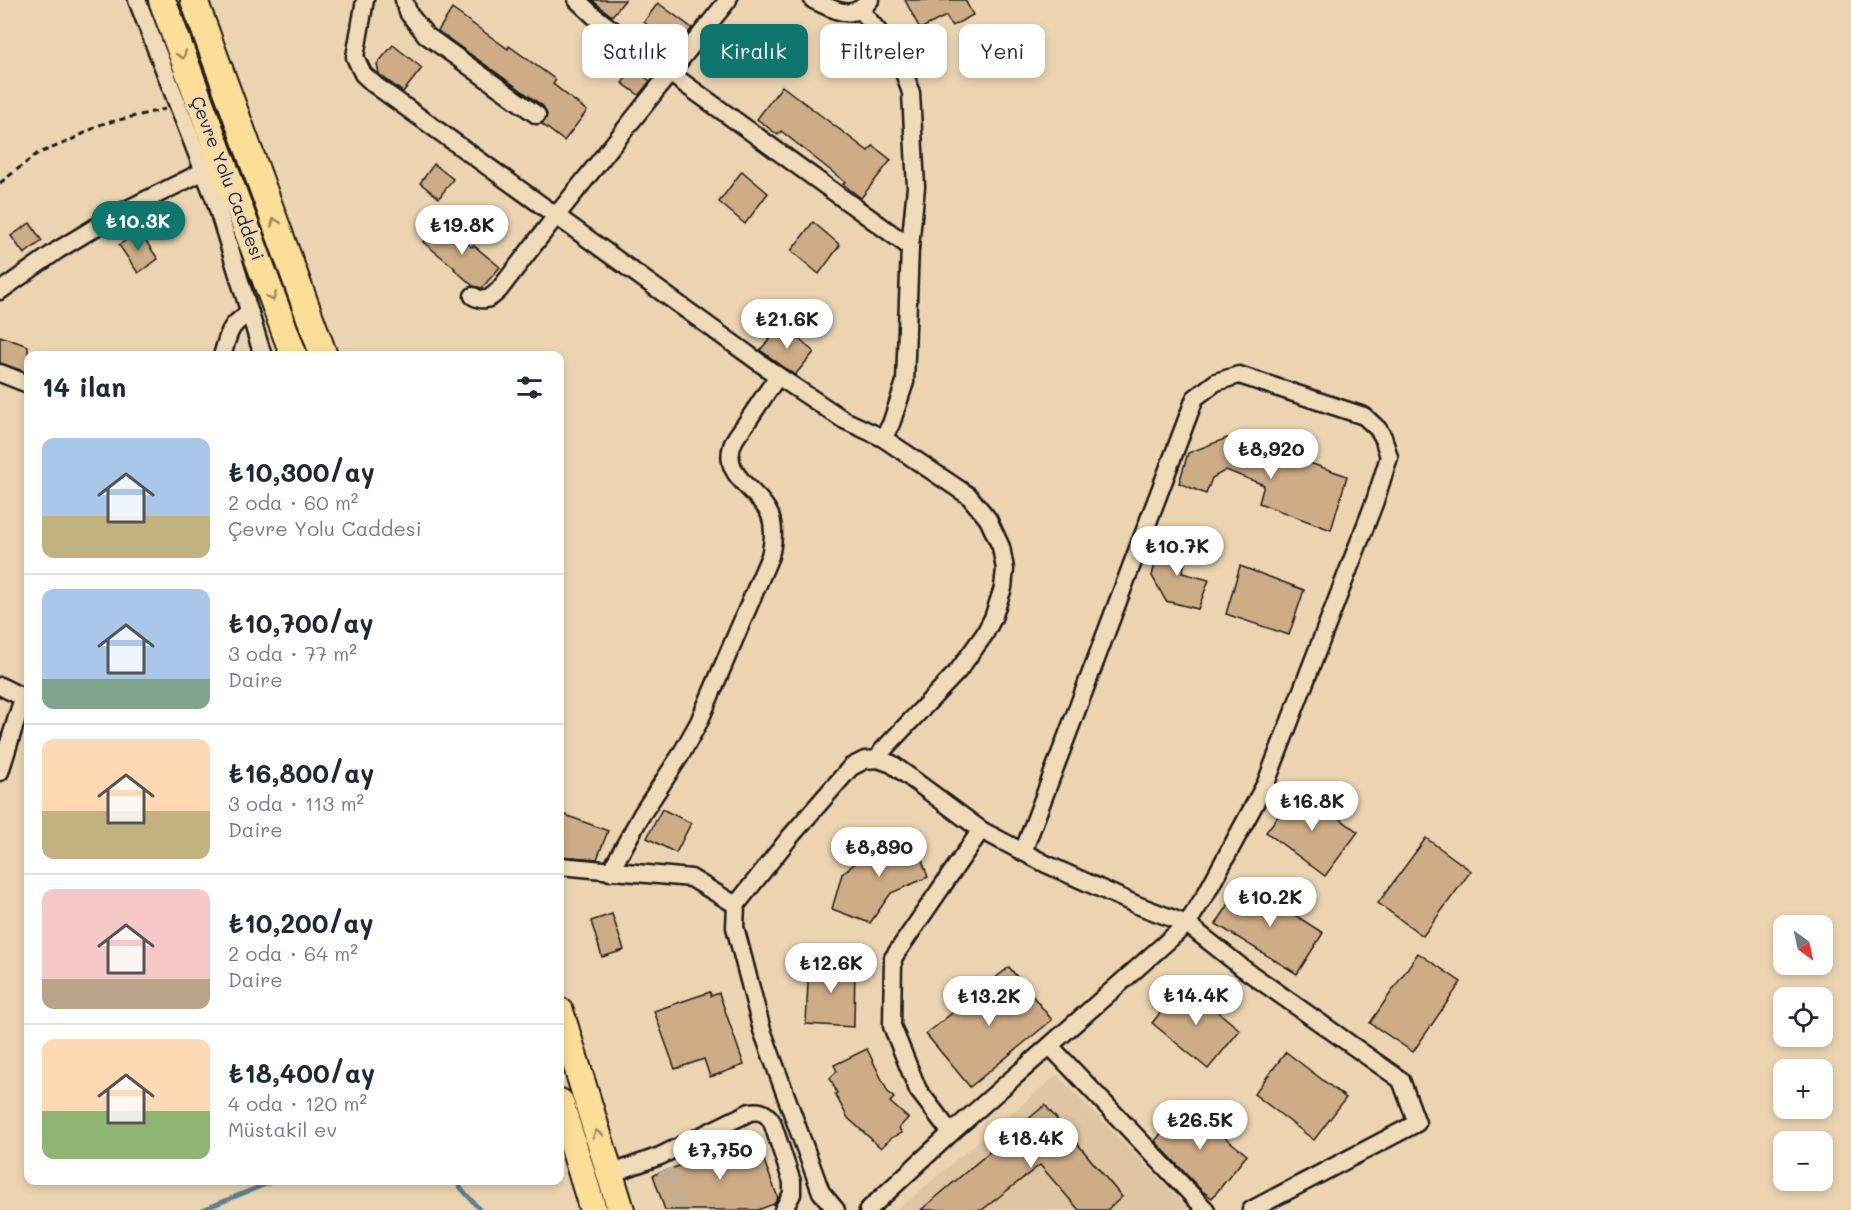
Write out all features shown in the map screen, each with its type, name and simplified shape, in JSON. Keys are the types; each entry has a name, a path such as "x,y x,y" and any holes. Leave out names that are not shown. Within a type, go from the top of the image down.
{"highway":[{"name":"Çevre Yolu Caddesi","path":"194,0 322,351"},
{"name":"Çevre Yolu Caddesi","path":"162,2 292,351"},
{"path":"564,1024 621,1210"},
{"path":"564,1115 593,1210"}],"street":[{"path":"137,0 204,171 233,256 261,351"},
{"path":"364,0 355,57 363,74 384,92 778,376 844,420 883,438 969,496 996,532 1001,547 1005,577 993,618 976,648 958,671 882,751 878,759"},
{"path":"404,0 409,14 426,35 537,115"},
{"path":"577,0 605,24"},
{"path":"688,52 728,0"},
{"path":"813,0 841,12 851,13 865,5 902,66 911,93 916,187 910,247 905,382 891,424 883,438"},
{"path":"473,296 485,300 499,290 668,78"},
{"path":"677,78 910,247"},
{"path":"0,291 58,249 104,222 204,171"},
{"path":"223,351 229,332 237,320 250,313"},
{"path":"0,373 24,382"},
{"path":"868,1210 1187,924 1206,894 1266,783 1389,457 1383,437 1364,416 1239,375 1216,382 1195,398 1023,852"},
{"path":"610,872 642,814 699,722 770,556 773,536 770,515 760,500 739,479 731,456 734,441 778,376"},
{"path":"0,686 24,698"},
{"path":"0,772 24,705"},
{"path":"836,1210 821,1192 762,1030 735,927 735,904 850,767 865,760 878,759 892,764 981,830 1137,905 1187,924 1244,969 1401,1080 1417,1123 1251,1210"},
{"path":"951,1134 918,1090 892,1026 893,958 981,830"},
{"path":"564,866 691,878 735,904"},
{"path":"1051,1047 1206,1210"},
{"path":"610,1174 663,1163 750,1112 762,1112 772,1122 792,1182 792,1194 783,1210"}],"path":[{"path":"0,183 37,154 102,124 179,105"}],"shaded area":[{"path":"1057,1075 1190,1210 897,1210"}],"building":[{"path":"592,0 625,0 612,16"},
{"path":"905,0 965,0 973,15 952,26 946,16 930,24 917,24"},
{"path":"658,3 687,24 646,24 644,22"},
{"path":"452,9 556,80 553,84 587,111 564,141 542,124 547,115 543,106 438,31"},
{"path":"393,45 422,68 403,92 379,74 377,64"},
{"path":"626,78 646,78 650,81 639,95 622,83"},
{"path":"782,86 868,151 873,146 891,160 861,198 843,184 845,182 781,131 778,135 757,119"},
{"path":"434,164 453,179 439,198 420,183"},
{"path":"742,171 768,193 745,224 719,202"},
{"path":"439,221 500,267 482,288 473,286 423,242"},
{"path":"813,222 840,245 819,274 791,251"},
{"path":"30,223 42,241 24,254 11,236"},
{"path":"139,231 158,259 138,273 119,245"},
{"path":"782,325 814,352 795,375 760,350"},
{"path":"0,336 28,346 28,351 24,351 24,371 0,363"},
{"path":"1227,438 1273,458 1275,451 1347,476 1331,530 1259,503 1264,485 1226,470 1212,478 1206,494 1179,483 1188,453"},
{"path":"1161,539 1189,549 1182,573 1209,580 1198,609 1166,601 1152,576"},
{"path":"1240,566 1304,590 1289,635 1226,614"},
{"path":"1299,789 1358,832 1325,876 1266,832"},
{"path":"662,809 691,823 676,853 647,838"},
{"path":"564,814 608,831 597,859 564,856"},
{"path":"913,835 928,877 891,893 870,923 832,909 842,874 878,845"},
{"path":"1426,838 1471,871 1423,936 1378,903"},
{"path":"1243,882 1323,933 1297,974 1216,924"},
{"path":"612,914 624,950 602,957 591,921"},
{"path":"1418,953 1461,982 1413,1052 1370,1023"},
{"path":"809,961 855,964 854,1027 806,1024"},
{"path":"1009,967 1052,1020 970,1087 926,1034"},
{"path":"1184,984 1240,1030 1208,1069 1152,1023"},
{"path":"710,992 711,996 719,993 744,1065 710,1077 704,1059 675,1069 654,1011"},
{"path":"867,1049 888,1092 894,1098 890,1102 908,1118 899,1128 902,1133 891,1138 881,1148 848,1118 835,1094 837,1093 830,1078 837,1071 834,1065"},
{"path":"1286,1052 1346,1098 1314,1140 1254,1094"},
{"path":"1045,1105 1122,1197 1107,1210 1079,1210 1040,1165 982,1210 921,1210"},
{"path":"1184,1105 1247,1155 1212,1198 1201,1190 1155,1141"},
{"path":"754,1134 778,1198 774,1204 758,1210 665,1210 653,1175 705,1157 704,1153"}],"waterway":[{"path":"202,1210 264,1185"},
{"path":"458,1185 480,1210"}],"tunnel":[{"path":"665,1170 681,1210"}]}
